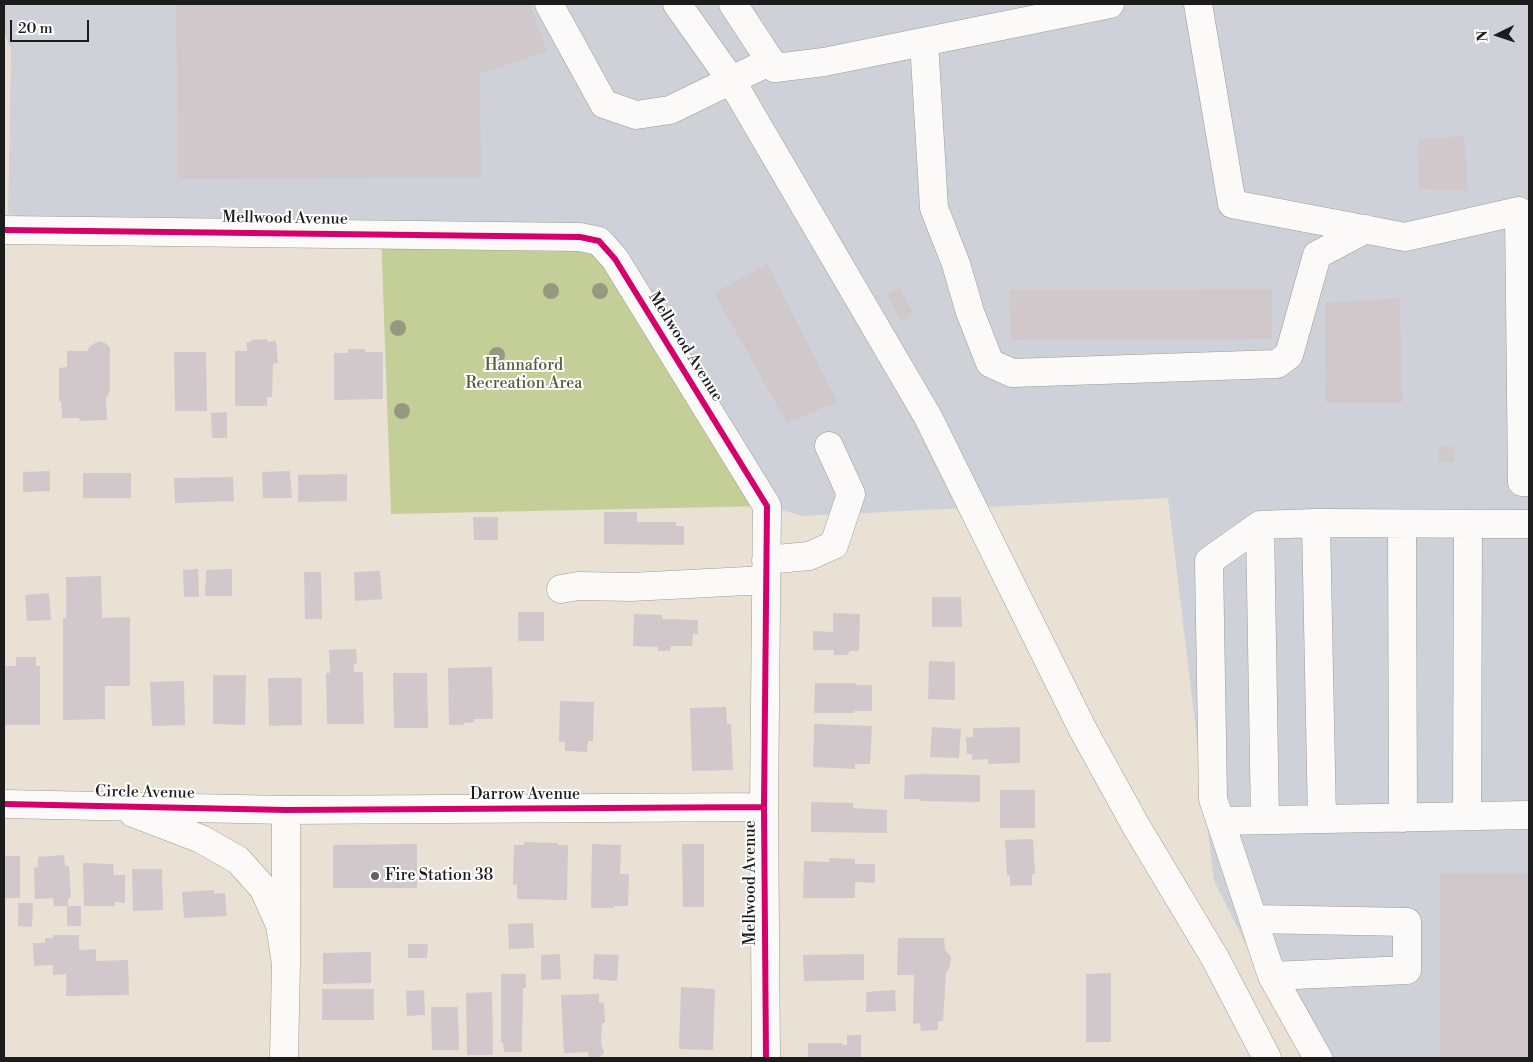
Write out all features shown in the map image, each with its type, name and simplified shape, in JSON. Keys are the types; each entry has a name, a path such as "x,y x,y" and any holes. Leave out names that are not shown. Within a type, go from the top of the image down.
{"street":[{"path":"549,4 604,104 636,115 670,110 771,61"},
{"path":"677,4 731,80 928,417 1082,728 1136,826 1215,958 1267,1058"},
{"path":"734,4 776,68 824,62 1110,4"},
{"path":"1198,4 1232,204 1405,237 1519,211 1522,482 1529,482"},
{"path":"924,42 934,208 956,264 970,312 990,363 1012,373 1277,364 1289,355 1317,255 1366,230"},
{"name":"Mellwood Avenue","path":"4,230 580,237 598,241 615,259 767,506 764,806 766,1058"},
{"path":"561,589 578,586 631,587 766,570 809,556 834,545 851,494 828,446"},
{"path":"1316,523 1322,819"},
{"path":"1318,1058 1272,976 1213,799 1210,561 1260,525 1316,523 1529,524"},
{"path":"1402,524 1403,818"},
{"path":"1467,816 1468,524"},
{"path":"1260,525 1265,820"},
{"name":"Circle Avenue","path":"4,804 286,810 284,1058"},
{"name":"Circle Avenue","path":"115,806 201,839 238,860 264,889 280,925 286,964"},
{"name":"Darrow Avenue","path":"286,810 764,806"},
{"path":"1221,821 1529,815"},
{"path":"1253,919 1407,922 1407,970 1272,976"}],"shaded area":[{"path":"4,4 1529,4 1529,1058 1303,1058 1214,881 1168,498 803,516 767,506 615,259 79,230 8,214 11,50 4,31"}],"green space":[{"name":"Hannaford Recreation Area","path":"381,234 599,241 767,506 391,514"}],"building":[{"path":"176,4 530,4 547,51 480,74 481,177 178,179"},
{"path":"1464,136 1468,191 1419,189 1418,139"},
{"path":"767,264 838,402 787,423 714,293"},
{"path":"900,287 914,314 901,321 886,294"},
{"path":"1272,289 1272,339 1011,340 1010,290"},
{"path":"1400,298 1402,403 1326,403 1325,303"},
{"path":"267,339 268,342 276,341 278,363 273,364 272,397 267,397 267,406 235,406 235,351 247,351 246,342 251,342 251,340"},
{"path":"99,341 105,343 110,349 110,391 106,398 107,420 80,421 79,418 62,418 61,401 59,401 59,368 67,367 67,351 87,351 90,346"},
{"path":"348,349 365,349 365,352 383,352 383,399 334,400 334,353 348,353"},
{"path":"174,352 206,352 207,411 175,411"},
{"path":"227,412 227,438 212,438 211,413"},
{"path":"1439,446 1455,447 1454,462 1438,462"},
{"path":"50,471 50,491 23,492 23,472"},
{"path":"290,471 292,498 263,498 262,472"},
{"path":"83,473 131,473 131,498 83,498"},
{"path":"347,474 347,501 298,502 298,475"},
{"path":"233,477 234,501 175,503 174,478"},
{"path":"604,512 637,512 637,522 676,522 676,526 684,526 684,545 604,544"},
{"path":"473,517 498,517 498,540 474,540"},
{"path":"198,569 199,597 184,597 183,570"},
{"path":"232,569 232,596 205,596 206,570"},
{"path":"380,571 382,599 355,601 354,572"},
{"path":"304,572 321,572 322,619 305,619"},
{"path":"101,576 102,618 130,617 130,686 105,686 105,719 63,720 63,618 66,618 66,577"},
{"path":"49,593 51,620 27,621 25,595"},
{"path":"932,597 961,597 962,627 932,627"},
{"path":"518,612 544,612 544,641 518,641"},
{"path":"833,613 860,614 859,651 849,651 848,655 834,655 834,650 813,650 813,631 833,632"},
{"path":"634,614 662,615 662,619 698,620 698,634 693,634 692,646 671,646 670,651 658,651 658,647 633,646"},
{"path":"356,649 357,664 354,664 354,672 363,672 364,724 327,724 326,673 330,673 329,650"},
{"path":"16,657 36,657 36,666 40,666 40,725 4,725 4,666 16,666"},
{"path":"929,661 955,662 955,700 928,699"},
{"path":"492,667 493,719 474,719 474,722 464,723 463,725 449,725 448,668"},
{"path":"393,673 427,673 428,728 394,728"},
{"path":"213,675 246,675 245,725 213,724"},
{"path":"268,678 302,678 302,725 269,726"},
{"path":"184,681 185,725 152,726 150,682"},
{"path":"815,683 872,685 872,711 814,713"},
{"path":"560,701 594,702 593,741 588,741 587,752 565,751 565,742 559,742"},
{"path":"726,707 727,724 731,724 733,770 692,771 690,708"},
{"path":"814,724 872,726 870,764 855,764 855,769 813,767"},
{"path":"932,727 961,729 959,758 930,757"},
{"path":"1020,727 1020,763 988,764 988,759 972,760 972,754 967,754 966,737 973,737 973,728"},
{"path":"905,775 980,775 980,802 904,799"},
{"path":"1000,790 1035,790 1035,828 1000,828"},
{"path":"811,802 853,803 853,808 887,810 887,833 811,832"},
{"path":"1033,839 1035,874 1032,874 1032,885 1010,886 1010,875 1007,876 1005,840"},
{"path":"524,842 568,845 567,900 517,899 517,884 513,885 514,845 524,845"},
{"name":"Fire Station 38","path":"417,844 417,888 333,888 333,845"},
{"path":"592,844 621,845 620,874 629,874 628,906 591,908"},
{"path":"682,844 704,844 704,907 683,907"},
{"path":"64,855 65,866 69,866 71,898 68,898 68,906 54,906 53,898 35,899 34,868 38,867 38,857"},
{"path":"4,856 20,856 20,898 4,898"},
{"path":"829,858 855,859 855,864 875,864 875,883 855,882 855,898 803,898 804,861 830,862"},
{"path":"83,863 113,864 114,875 125,875 125,903 115,902 115,906 84,906"},
{"path":"132,869 162,869 163,910 133,911"},
{"path":"1440,873 1529,873 1529,1058 1440,1058"},
{"path":"214,890 214,894 225,893 227,916 184,918 182,892"},
{"path":"18,903 33,903 32,927 18,926"},
{"path":"67,906 81,906 81,926 67,926"},
{"path":"533,923 534,948 509,949 508,924"},
{"path":"53,935 79,935 79,950 96,949 96,961 128,960 129,995 66,996 66,974 53,975 53,965 34,966 33,943 45,943 45,938 53,938"},
{"path":"898,938 944,938 945,949 951,957 950,967 946,973 943,1021 938,1021 938,1030 921,1031 920,1023 913,1024 914,975 897,975"},
{"path":"408,944 428,944 427,958 408,958"},
{"path":"371,952 371,983 323,984 323,953"},
{"path":"560,954 561,979 541,980 541,955"},
{"path":"594,954 619,955 617,981 593,979"},
{"path":"864,954 864,980 804,981 803,955"},
{"path":"1111,973 1111,1042 1086,1042 1086,974"},
{"path":"501,974 526,974 526,988 523,988 522,1052 504,1052 503,1043 501,1042"},
{"path":"681,987 715,989 713,1050 679,1049"},
{"path":"322,989 374,989 374,1020 322,1020"},
{"path":"424,990 425,1015 407,1016 406,991"},
{"path":"895,990 896,1011 866,1012 866,992"},
{"path":"492,992 493,1055 467,1055 466,993"},
{"path":"599,994 599,1002 604,1004 605,1023 602,1023 601,1042 604,1053 598,1058 589,1057 588,1052 564,1053 561,995"},
{"path":"431,1007 458,1007 459,1050 432,1050"},
{"path":"847,1035 861,1035 861,1058 808,1058 808,1043 842,1043 842,1045 847,1045"}],"cycle path":[{"path":"4,230 580,237 599,241 615,259 767,506 764,807 766,1058"},
{"path":"4,804 286,810 764,807"}],"place":[{"name":"Fire Station 38","path":"375,876"}]}
